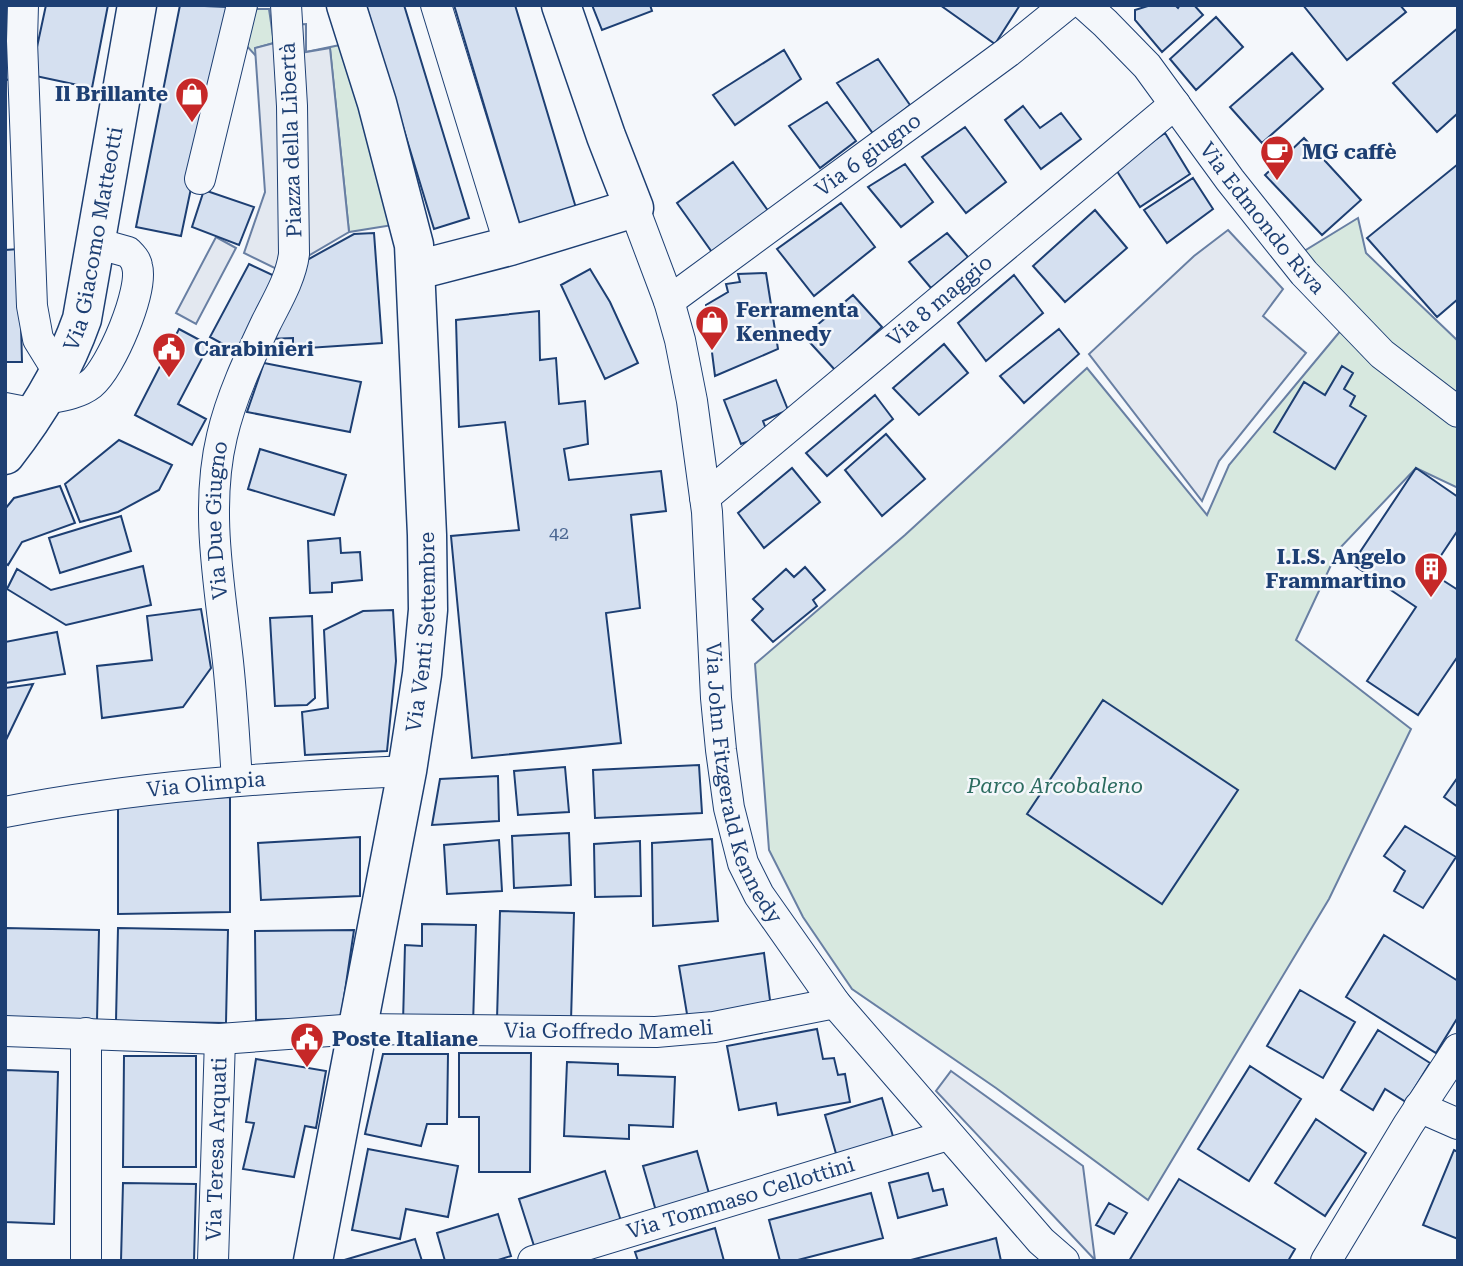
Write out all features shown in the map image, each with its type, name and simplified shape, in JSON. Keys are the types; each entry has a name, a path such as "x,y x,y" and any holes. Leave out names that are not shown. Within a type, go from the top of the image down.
{"main road":[{"name":"Via Giacomo Matteotti","path":"5,455 36,398 72,346 82,319 136,5"},
{"name":"Via Venti Settembre","path":"313,1261 407,771 422,674 428,610 417,270 409,220 374,94 345,5"},
{"path":"417,270 510,246 634,208 561,5"}],"street":[{"path":"23,5 16,145 33,319 42,347 36,398"},
{"path":"200,179 242,5"},
{"name":"Piazza della Libertà","path":"286,5 296,219 294,254 289,275"},
{"path":"436,5 510,246"},
{"name":"Via 6 giugno","path":"669,301 1008,52 1066,5"},
{"name":"Via Edmondo Riva","path":"1085,5 1141,59 1230,180 1304,273 1382,354 1458,412"},
{"name":"Via 8 maggio","path":"705,497 1175,104"},
{"name":"Via John Fitzgerald Kennedy","path":"634,208 669,301 691,393 711,562 719,724 727,789 737,844 753,885 835,1003 1041,1241 1063,1261"},
{"name":"Via Due Giugno","path":"237,780 219,586 215,524 216,477 228,413 289,275"},
{"name":"Via Olimpia","path":"5,812 101,795 237,780 407,771"},
{"name":"Via Goffredo Mameli","path":"5,1031 220,1039 357,1029 672,1032 714,1027 835,1003"},
{"path":"86,1033 86,1261"},
{"name":"Via Teresa Arquati","path":"213,1261 220,1039"},
{"path":"1326,1261 1419,1107 1458,1049"},
{"path":"1419,1107 1458,1124"},
{"name":"Via Tommaso Cellottini","path":"533,1261 948,1135"}],"green space":[{"path":"246,9 269,9 274,43 256,48 256,56 244,43"},
{"path":"345,44 399,224 349,232 330,49 306,52"},
{"path":"1358,218 1366,253 1458,341 1458,396 1379,341 1301,253"},
{"name":"Parco Arcobaleno","path":"1342,329 1458,422 1458,488 1416,468 1338,550 1296,640 1411,729 1329,899 1148,1200 996,1088 852,989 803,917 769,850 755,664 905,535 1087,368 1207,515 1229,465"}],"shaded area":[{"path":"306,24 306,52 330,48 349,232 303,259 289,275 244,253 265,192 255,48 274,43 290,25"},
{"path":"1228,230 1283,289 1263,316 1306,353 1219,461 1202,501 1089,354 1194,256"},
{"path":"216,237 236,248 196,324 176,313"},
{"path":"951,1071 1083,1166 1095,1260 936,1091"}],"building":[{"path":"46,5 108,5 92,88 31,75"},
{"path":"180,5 229,7 181,236 136,227"},
{"path":"366,5 404,5 469,218 434,229"},
{"path":"454,5 515,5 576,208 520,225"},
{"path":"592,5 650,5 652,11 602,30"},
{"path":"940,5 1020,5 995,44"},
{"path":"1151,5 1175,5 1178,8 1180,5 1194,5 1203,15 1162,52 1135,20 1135,10"},
{"path":"1303,5 1400,5 1406,12 1347,60"},
{"path":"1216,17 1243,47 1196,90 1170,59"},
{"path":"5,20 10,20 13,79 5,80"},
{"path":"1458,28 1458,113 1437,132 1393,83"},
{"path":"784,50 801,79 735,125 713,95"},
{"path":"1292,53 1323,89 1262,143 1230,107"},
{"path":"878,59 910,105 874,135 837,83"},
{"path":"827,102 856,141 820,168 789,126"},
{"path":"1023,106 1040,128 1061,113 1081,139 1041,169 1005,120"},
{"path":"965,127 1006,182 966,213 922,157"},
{"path":"1165,133 1190,174 1140,207 1115,168"},
{"path":"1304,138 1361,200 1322,235 1265,175"},
{"path":"733,162 769,212 714,255 677,203"},
{"path":"905,164 933,202 901,227 868,187"},
{"path":"1458,164 1458,299 1437,317 1367,238"},
{"path":"1193,178 1213,209 1167,243 1144,210"},
{"path":"204,190 254,207 239,245 192,227"},
{"path":"841,203 875,247 814,296 777,249"},
{"path":"1095,210 1127,248 1065,302 1033,266"},
{"path":"374,233 382,343 293,349 293,338 268,339 307,260 354,234"},
{"path":"947,233 968,257 931,288 909,262"},
{"path":"19,249 22,362 5,362 5,250"},
{"path":"249,264 281,279 243,355 210,337"},
{"path":"590,269 610,302 638,363 605,379 561,285"},
{"path":"766,273 778,349 715,376 706,305 728,292 726,284 740,282 738,274"},
{"path":"1014,275 1043,313 986,361 958,323"},
{"path":"853,295 882,327 835,370 804,336"},
{"path":"539,311 540,360 556,358 559,404 585,401 588,444 564,449 569,480 661,471 666,511 631,515 640,608 606,613 621,743 472,758 451,536 519,530 505,422 459,427 456,320"},
{"path":"179,329 209,345 178,404 206,419 192,445 135,415"},
{"path":"1059,329 1079,354 1024,403 1000,376"},
{"path":"944,344 968,373 919,415 893,388"},
{"path":"264,363 361,382 350,432 247,412"},
{"path":"1342,366 1353,373 1344,389 1355,396 1350,406 1366,416 1335,469 1274,432 1304,382 1325,395"},
{"path":"776,380 788,410 763,421 768,434 741,444 724,400"},
{"path":"875,395 893,419 827,476 806,453"},
{"path":"886,434 925,479 882,516 845,470"},
{"path":"119,440 172,465 159,490 118,512 80,522 65,484"},
{"path":"260,449 346,475 334,515 248,489"},
{"path":"792,468 820,502 764,548 738,513"},
{"name":"I.I.S. Angelo Frammartino","path":"1416,468 1458,497 1458,530 1430,572 1458,590 1458,656 1418,715 1367,681 1416,607 1352,564"},
{"path":"60,486 75,523 22,542 8,565 5,563 5,509 14,498"},
{"path":"121,516 131,551 60,573 49,538"},
{"path":"340,538 341,553 360,552 362,580 332,583 332,592 310,593 308,541"},
{"path":"143,566 151,605 66,625 7,589 17,569 51,590"},
{"path":"805,567 825,590 813,600 817,606 773,642 752,620 763,609 753,599 786,569 794,577"},
{"path":"201,609 211,668 183,707 102,718 97,666 152,660 147,616"},
{"path":"393,610 396,661 387,751 305,755 302,712 328,708 324,630 363,611"},
{"path":"312,616 315,698 307,705 275,706 270,618"},
{"path":"57,632 65,674 5,683 5,642"},
{"path":"33,684 5,742 5,688"},
{"path":"1103,700 1238,790 1162,904 1027,814"},
{"path":"699,765 702,813 595,818 593,770"},
{"path":"565,767 569,812 518,815 514,771"},
{"path":"498,776 499,821 432,825 440,779"},
{"path":"1458,777 1458,807 1444,797"},
{"path":"230,797 230,912 118,914 118,803"},
{"path":"1405,826 1456,857 1423,908 1394,891 1405,871 1384,856"},
{"path":"569,833 571,885 514,888 512,836"},
{"path":"360,837 360,896 261,900 258,843"},
{"path":"712,839 718,921 653,926 652,843"},
{"path":"499,840 502,891 447,894 444,845"},
{"path":"640,841 641,896 595,897 594,844"},
{"path":"500,911 574,913 571,1021 497,1019"},
{"path":"422,924 476,925 473,1025 403,1023 405,945 422,946"},
{"path":"5,928 99,930 97,1021 5,1018"},
{"path":"118,928 228,930 226,1023 116,1021"},
{"path":"354,930 341,1018 256,1020 255,931"},
{"path":"1384,935 1458,981 1458,1017 1436,1053 1346,997"},
{"path":"764,953 771,1008 688,1020 679,966"},
{"path":"1300,990 1355,1022 1323,1078 1267,1046"},
{"path":"817,1029 823,1059 834,1058 838,1075 845,1074 850,1102 778,1115 776,1103 739,1110 727,1046"},
{"path":"1378,1030 1430,1063 1406,1102 1385,1089 1373,1110 1341,1090"},
{"path":"459,1053 531,1053 530,1172 479,1172 479,1117 459,1117"},
{"path":"383,1054 448,1054 447,1124 427,1124 421,1146 365,1134"},
{"path":"124,1056 196,1056 196,1167 123,1167"},
{"path":"256,1059 326,1071 316,1128 305,1126 294,1177 243,1169 254,1123 246,1122"},
{"path":"567,1062 618,1064 618,1075 675,1077 673,1127 629,1125 629,1139 564,1136"},
{"path":"1250,1066 1301,1099 1249,1181 1198,1149"},
{"path":"5,1070 58,1072 54,1224 5,1222"},
{"path":"882,1098 894,1140 837,1157 825,1115"},
{"path":"1316,1119 1366,1153 1325,1216 1275,1183"},
{"path":"368,1149 458,1166 448,1217 406,1209 400,1239 352,1230"},
{"path":"1454,1150 1458,1152 1458,1239 1423,1225"},
{"path":"697,1151 710,1197 656,1211 643,1166"},
{"path":"605,1171 621,1221 535,1249 519,1199"},
{"path":"928,1173 933,1191 943,1189 947,1205 898,1218 889,1183"},
{"path":"1179,1179 1295,1249 1288,1261 1129,1261"},
{"path":"123,1183 196,1184 194,1261 121,1261"},
{"path":"871,1193 883,1238 794,1261 780,1261 769,1220"},
{"path":"1109,1203 1127,1213 1114,1234 1096,1225"},
{"path":"498,1214 511,1256 495,1261 445,1261 437,1233"},
{"path":"715,1228 724,1261 638,1261 635,1252"},
{"path":"996,1238 1001,1261 907,1261 989,1240"},
{"path":"415,1239 422,1261 341,1261"}],"place":[{"name":"Il Brillante","path":"192,124"},
{"name":"MG caffè","path":"1277,182"},
{"name":"Ferramenta Kennedy","path":"712,352"},
{"name":"Carabinieri","path":"169,379"},
{"name":"I.I.S. Angelo Frammartino","path":"1431,599"},
{"name":"Poste Italiane","path":"307,1069"}]}
